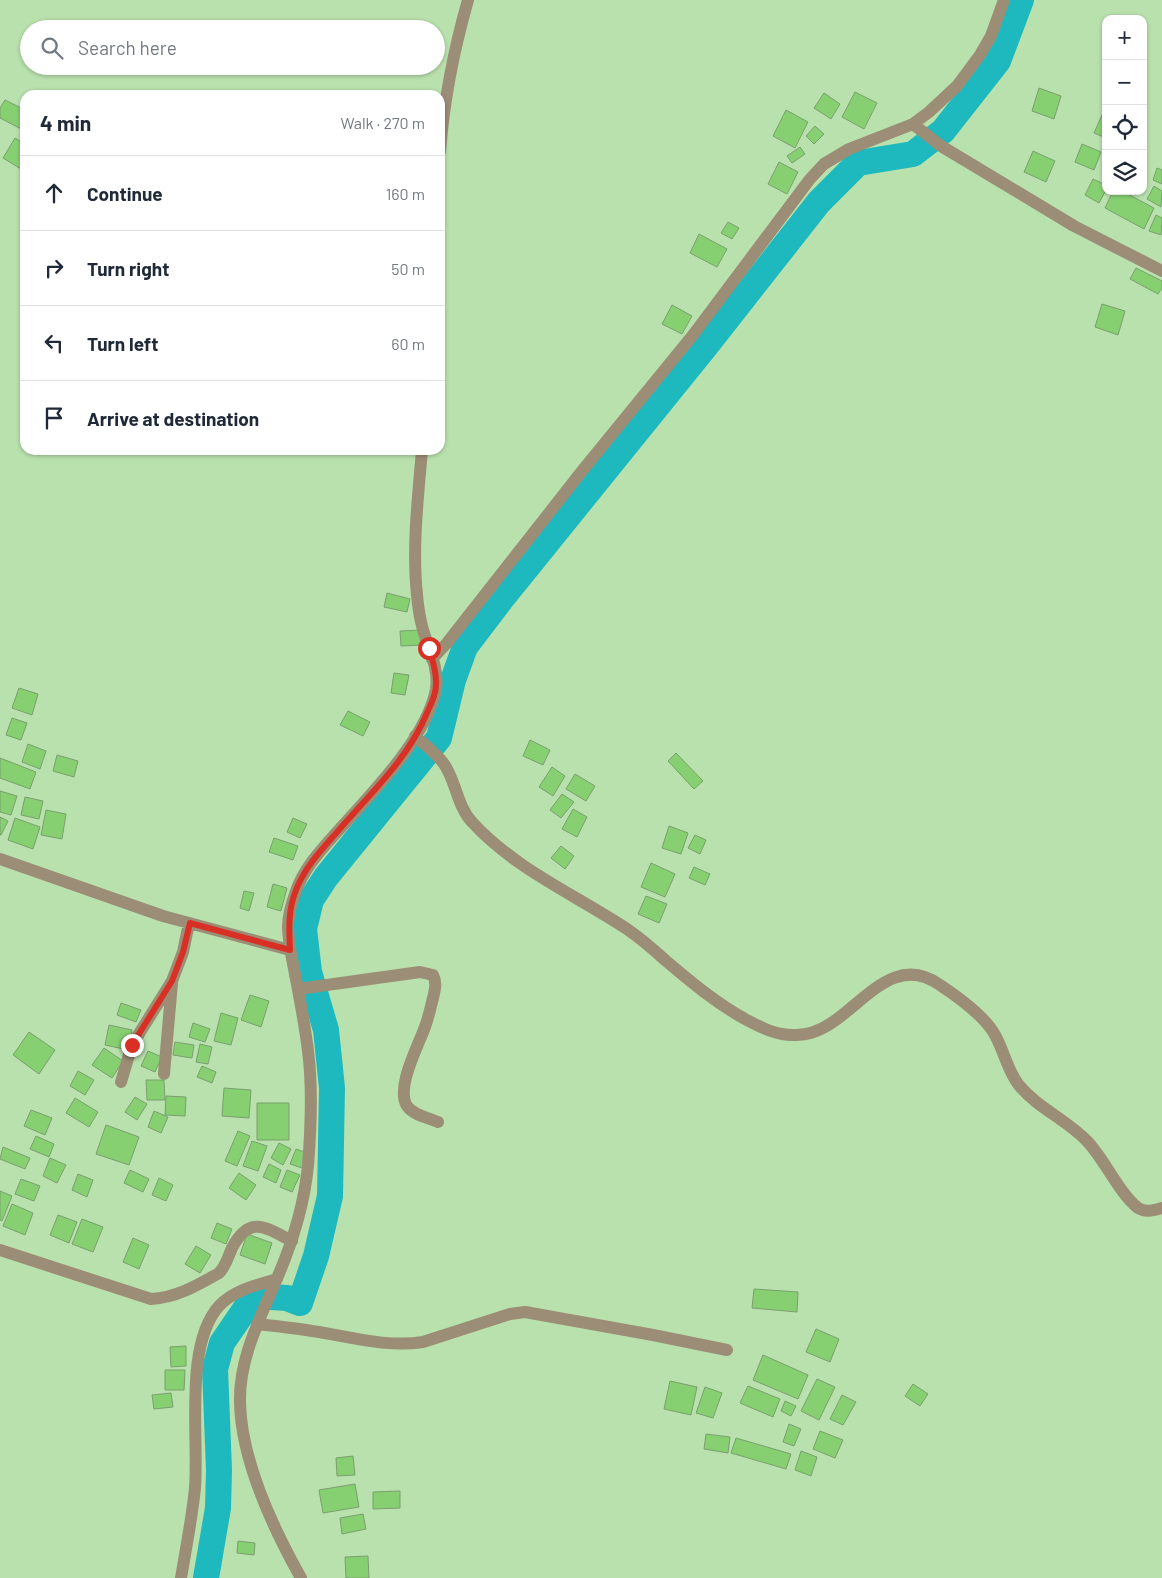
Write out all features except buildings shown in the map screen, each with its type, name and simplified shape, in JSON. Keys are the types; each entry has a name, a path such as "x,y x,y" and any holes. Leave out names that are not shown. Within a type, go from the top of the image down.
{"street":[{"path":"445,106 452,66 468,0"},
{"path":"432,659 447,643 582,471 693,335 810,179 824,164 849,149 918,128 929,112 958,86 980,55 991,36 1004,0"},
{"path":"918,128 941,146 1074,226 1162,271"},
{"path":"301,1578 285,1548 254,1476 240,1407 240,1383 244,1362 258,1321 292,1241 304,1196 307,1169 311,1072 301,989 290,950 288,925 296,890 304,874 316,856 419,739 435,692 436,682 432,659 422,627 416,592 417,512 422,455"},
{"path":"419,739 444,764 469,819 500,848 543,879 628,929 723,1007 763,1029 782,1034 800,1034 816,1031 833,1022 886,980 921,974 932,979 982,1018 993,1031 1001,1045 1010,1071 1018,1084 1033,1100 1060,1118 1086,1140 1105,1163 1124,1192 1139,1208 1145,1211 1162,1208"},
{"path":"0,859 163,916 290,950"},
{"path":"121,1082 132,1045 172,981 183,952 190,923"},
{"path":"301,989 420,972 433,975 436,985 426,1024 408,1072 405,1095 406,1102 412,1111 438,1122"},
{"path":"164,1074 172,981"},
{"path":"0,1250 151,1299 175,1295 219,1273 238,1239 247,1230 254,1227 261,1226 292,1241"},
{"path":"181,1578 195,1487 196,1370 200,1345 210,1318 228,1298 248,1288 277,1279"},
{"path":"258,1321 389,1344 409,1344 424,1342 510,1314 525,1312 727,1350"}],"waterway":[{"path":"206,1578 218,1508 219,1470 215,1369 222,1343 254,1296 287,1298 300,1303 316,1256 330,1196 332,1088 326,1030 309,972 304,929 311,900 326,877 439,738 453,680 465,647 503,597 705,347 819,202 858,163 913,154 943,131 998,61 1021,0"}],"route":[{"path":"132,1045 172,981 183,952 190,923 290,950 288,925 290,911 296,890 304,874 316,856 392,769 412,742 424,720 435,692 436,682 429,648"}]}
